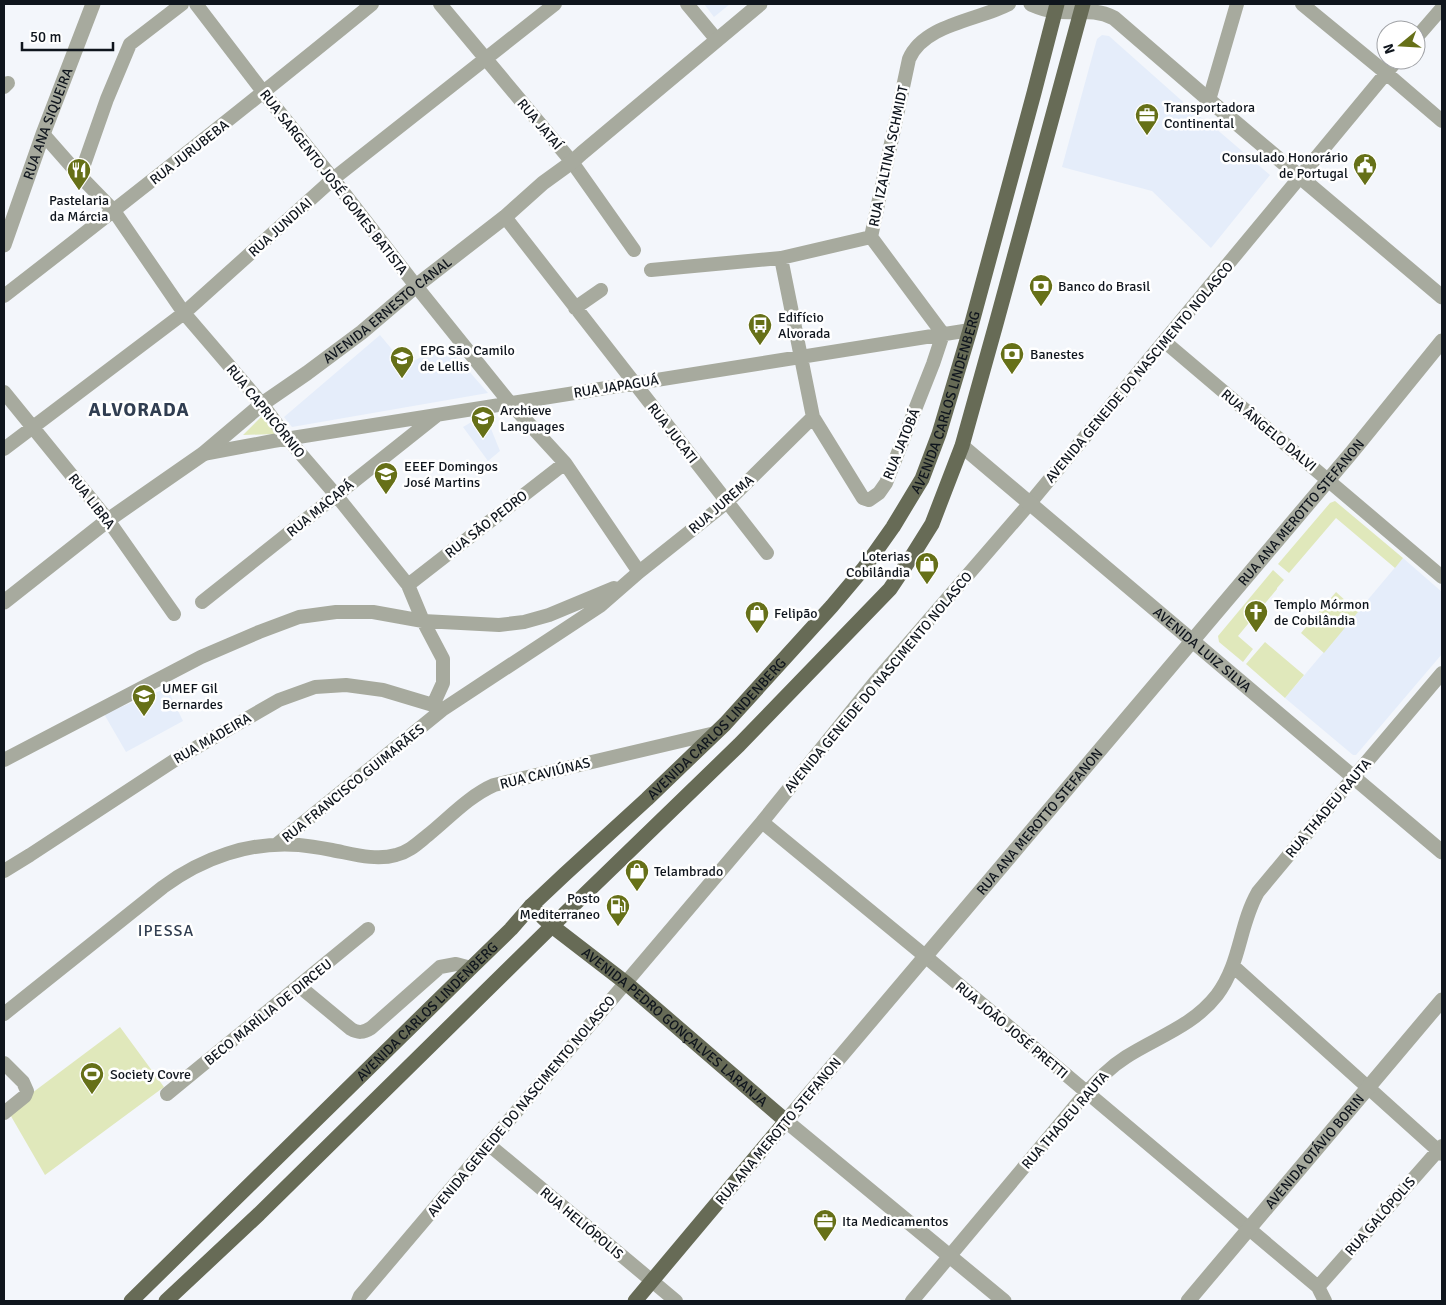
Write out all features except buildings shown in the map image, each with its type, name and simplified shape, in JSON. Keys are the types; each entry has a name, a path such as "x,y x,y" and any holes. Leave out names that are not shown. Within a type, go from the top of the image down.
{"main road":[{"name":"AVENIDA CARLOS LINDENBERG","path":"166,1301 259,1214 739,745 890,589 932,524 962,446 1082,7"},
{"name":"AVENIDA CARLOS LINDENBERG","path":"130,1301 511,929 531,906 647,799 732,717 864,568 893,527 922,479 939,434 970,330 1056,8"},
{"name":"AVENIDA PEDRO GONÇALVES LARANJA","path":"531,906 552,926 626,983 786,1122"},
{"name":"RUA ANA MEROTTO STEFANON","path":"635,1301 786,1122"}],"street":[{"name":"RUA ANA SIQUEIRA","path":"4,245 43,134 93,4"},
{"path":"80,176 107,99 130,44 182,4"},
{"name":"RUA SARGENTO JOSÉ GOMES BATISTA","path":"196,4 264,93 510,403 565,463 639,572"},
{"name":"RUA JURUBEBA","path":"4,296 264,93 372,4"},
{"name":"RUA JATAÍ","path":"440,4 572,162 634,250"},
{"name":"RUA JUNDIAI","path":"4,449 184,312 333,179 555,4"},
{"path":"687,4 716,40"},
{"name":"AVENIDA ERNESTO CANAL","path":"4,602 108,520 203,454 262,404 307,374 362,332 416,286 505,217 543,183 572,162 760,4"},
{"name":"RUA IZALTINA SCHMIDT","path":"651,270 781,258 871,237 912,52 920,42 947,27 1009,4"},
{"path":"1031,4 1056,8 1082,7 1114,18 1442,297"},
{"path":"1209,100 1237,4"},
{"path":"1302,4 1442,121"},
{"path":"1426,26 1442,8"},
{"name":"AVENIDA GENEIDE DO NASCIMENTO NOLASCO","path":"358,1301 360,1296 488,1144 762,822 876,681 1030,503 1389,70"},
{"name":"RUA CAPRICÓRNIO","path":"43,134 114,211 184,312 262,404 287,438 336,495 408,585 423,621 443,659 443,683 437,708"},
{"name":"RUA JUCATI","path":"505,217 767,553"},
{"path":"871,237 943,334"},
{"name":"RUA JATOBÁ","path":"781,258 813,417 863,498 868,500 878,493 886,483 943,334"},
{"path":"575,308 601,290"},
{"name":"RUA JAPAGUÁ","path":"203,454 287,438 970,330"},
{"name":"RUA ANA MEROTTO STEFANON","path":"786,1122 924,956 1328,480 1442,341"},
{"name":"RUA ÂNGELO DALVI","path":"1164,342 1442,577"},
{"name":"RUA LIBRA","path":"4,392 108,520 174,614"},
{"name":"RUA MACAPÁ","path":"202,602 438,414"},
{"name":"RUA JUREMA","path":"600,606 624,584 727,502 813,417"},
{"name":"AVENIDA LUIZ SILVA","path":"962,446 1442,852"},
{"name":"RUA SÃO PEDRO","path":"408,585 565,463"},
{"name":"RUA JUREMA","path":"5,755 97,713 202,657 299,617 336,612 373,612 423,621 499,625 524,622 549,615 624,584"},
{"name":"RUA FRANCISCO GUIMARÃES","path":"4,1014 163,887 202,863 224,855 276,845 437,708 600,606"},
{"name":"RUA THADEU RAUTA","path":"912,1301 1086,1093 1105,1073 1128,1055 1186,1024 1217,994 1227,980 1233,966 1251,906 1258,892 1442,673"},
{"name":"RUA MADEIRA","path":"4,871 178,758 279,700 315,687 346,685 383,690 437,708"},
{"name":"RUA CAVIÚNAS","path":"276,845 306,846 378,858 396,856 413,847 474,797 494,785 715,733"},
{"name":"RUA JOÃO JOSÉ PRETTI","path":"762,822 1318,1287 1325,1301"},
{"name":"BECO MARÍLIA DE DIRCEU","path":"166,1094 368,928"},
{"path":"299,986 351,1029 361,1033 371,1028 440,967 456,964 471,968"},
{"path":"1233,966 1441,1150"},
{"name":"AVENIDA OTÁVIO BORIN","path":"1188,1301 1442,1000"},
{"path":"4,1063 23,1082 27,1090 25,1096 4,1113"},
{"name":"AVENIDA PEDRO GONÇALVES LARANJA","path":"786,1122 1004,1301"},
{"name":"RUA HELIÓPOLIS","path":"488,1144 676,1301"},
{"name":"RUA GALÓPOLIS","path":"1318,1287 1441,1150"}],"shaded area":[{"path":"704,4 730,4 714,17"},
{"name":"Transportadora Continental","path":"1102,35 1109,36 1199,116 1270,175 1211,248 1152,191 1062,167 1097,39"},
{"name":"EPG São Camilo de Lellis","path":"380,335 405,365 446,345 488,393 292,427 284,417"},
{"name":"Archieve Languages","path":"485,414 500,451 488,461 463,427"},
{"path":"1403,558 1442,592 1442,654 1356,755 1353,755 1285,698"},
{"name":"UMEF Gil Bernardes","path":"167,688 183,721 126,752 104,714"}],"green space":[{"path":"262,416 276,434 243,435"},
{"path":"1335,501 1403,558 1395,568 1336,518 1289,573 1278,564 1330,503"},
{"path":"1273,570 1284,580 1238,636 1253,649 1243,662 1219,642 1218,636"},
{"path":"1336,592 1358,612 1324,653 1301,633"},
{"path":"1265,642 1304,675 1285,698 1246,664"},
{"name":"Society Covre","path":"120,1027 164,1087 45,1175 8,1111"}],"place":[{"name":"Transportadora Continental","path":"1147,136"},
{"name":"Consulado Honorário de Portugal","path":"1365,186"},
{"name":"Pastelaria da Márcia","path":"79,191"},
{"name":"Banco do Brasil","path":"1041,307"},
{"name":"Edifício Alvorada","path":"760,346"},
{"name":"Banestes","path":"1012,375"},
{"name":"EPG São Camilo de Lellis","path":"402,379"},
{"name":"Archieve Languages","path":"483,439"},
{"name":"EEEF Domingos José Martins","path":"386,495"},
{"name":"Loterias Cobilândia","path":"927,585"},
{"name":"Templo Mórmon de Cobilândia","path":"1256,633"},
{"name":"Felipão","path":"757,634"},
{"name":"UMEF Gil Bernardes","path":"144,717"},
{"name":"Telambrado","path":"637,892"},
{"name":"Posto Mediterraneo","path":"618,927"},
{"name":"Society Covre","path":"92,1095"},
{"name":"Ita Medicamentos","path":"825,1242"}],"district":[{"name":"ALVORADA","path":"139,409"},
{"name":"IPESSA","path":"166,930"}]}
